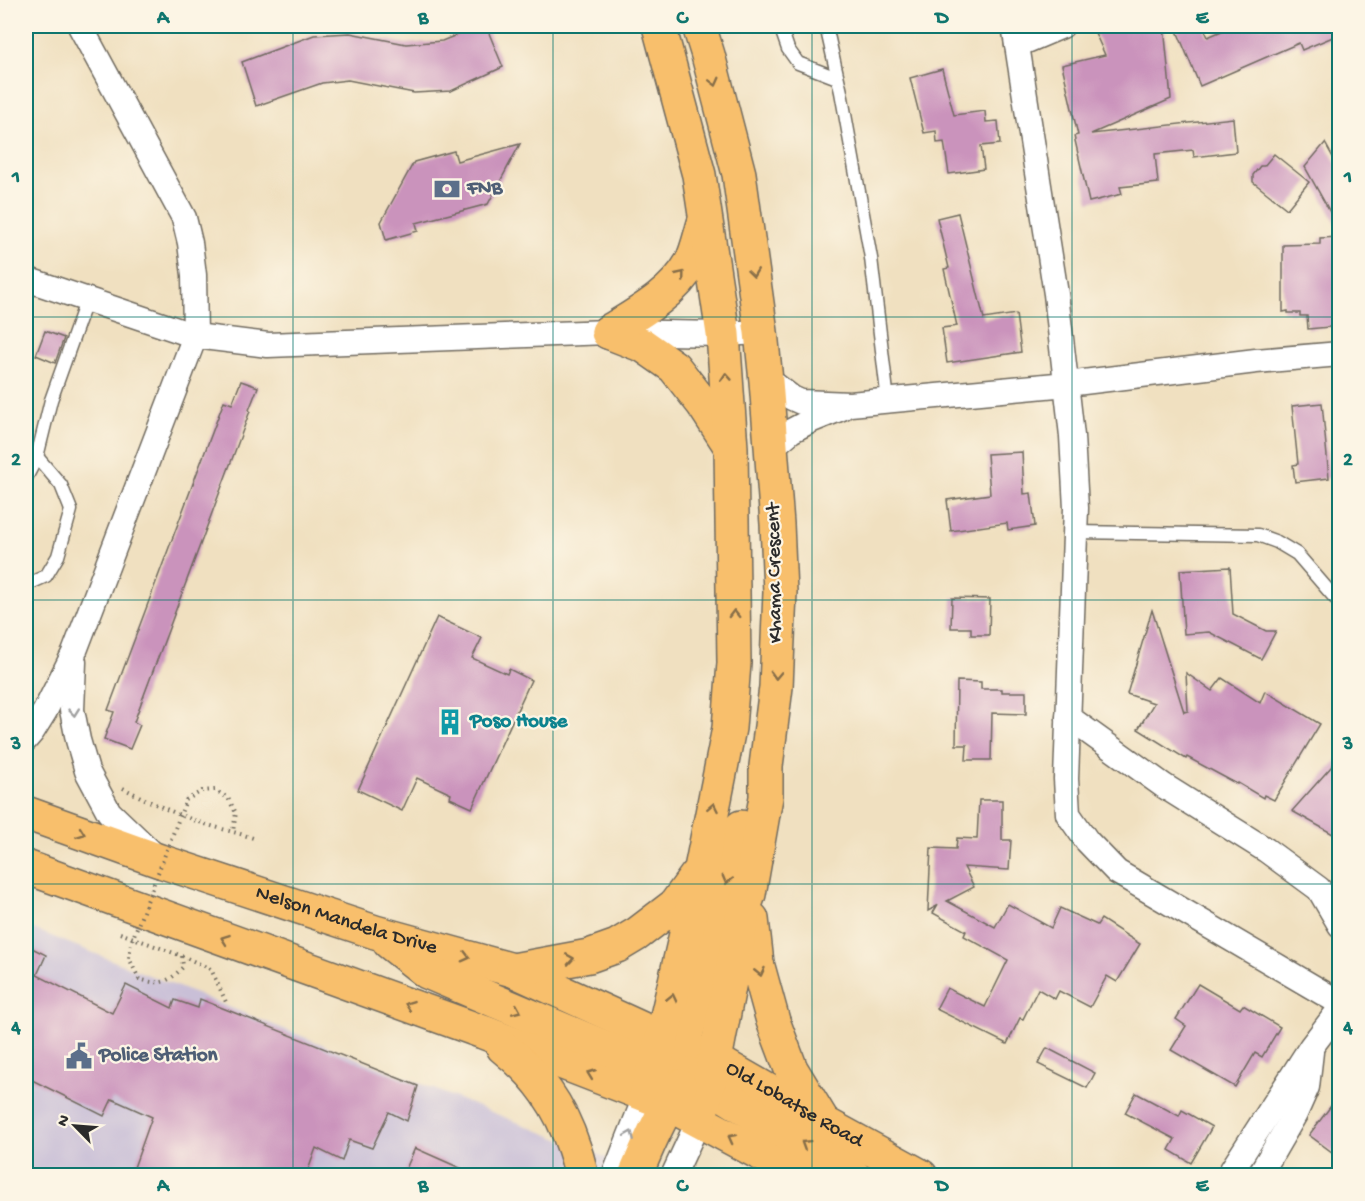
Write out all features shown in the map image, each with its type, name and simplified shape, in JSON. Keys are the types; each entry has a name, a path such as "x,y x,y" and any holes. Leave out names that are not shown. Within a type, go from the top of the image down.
{"main road":[{"name":"Khama Crescent","path":"659,26 699,174 723,334 731,448 734,663 729,728 701,869 677,1072"},
{"name":"Khama Crescent","path":"677,1072 749,894 766,797 766,766 776,687 780,592 766,378 739,174 699,26"},
{"path":"608,332 652,304 680,279 691,263 706,216"},
{"path":"608,332 644,346 674,367 703,404 731,448"},
{"path":"635,1176 677,1072 745,812 766,766"},
{"name":"Nelson Mandela Drive","path":"26,813 160,861 375,932 513,970 677,1072"},
{"path":"26,867 483,1032 677,1072"},
{"path":"513,970 589,956 617,946 675,905 701,869"},
{"path":"749,894 758,963 773,1021 791,1069 824,1123"},
{"path":"375,932 428,972 618,1053 677,1072 801,1142 854,1176"},
{"path":"483,1032 520,1060 550,1097 569,1134 581,1176"},
{"path":"677,1072 699,1120 802,1176"},
{"name":"Old Lobatse Road","path":"677,1072 824,1123 921,1176"}],"street":[{"path":"26,739 45,711 74,653 195,336 194,275 184,218 80,26"},
{"path":"1062,26 1016,35 1056,294 1073,448 1076,508 1066,779 1068,814 1087,841 1118,873 1340,1003"},
{"path":"26,279 195,336 268,345 608,332 723,334 761,332"},
{"path":"766,378 801,402 850,404 1067,384 1256,361 1340,354"},
{"path":"771,448 791,431 850,404"},
{"path":"74,653 72,710 87,771 110,812 160,861"},
{"path":"1068,717 1164,786 1266,850 1319,889 1340,925"},
{"path":"1228,1176 1311,1047 1340,1009"},
{"path":"1259,1176 1307,1087 1311,1047"},
{"path":"614,1176 677,1072"},
{"path":"674,1176 699,1120"}],"lane":[{"path":"780,26 788,49 798,63 837,78"},
{"path":"826,26 871,258 888,401"},
{"path":"26,478 38,457 51,400 87,299"},
{"path":"26,585 46,576 58,556 71,510 61,485 38,457"},
{"path":"1075,532 1258,535 1277,542 1297,554 1335,598"}],"path":[{"path":"87,771 162,807 214,827 256,839"},
{"path":"182,956 183,967 174,977 156,984 138,979 129,958 131,943 186,800 202,791 215,790 228,798 236,813 233,831"},
{"path":"118,933 212,969 226,1002"}],"shaded area":[{"path":"26,926 649,1175 26,1175"}],"building":[{"path":"479,26 486,26 503,67 451,91 414,93 348,80 322,83 256,106 242,62 314,35 350,33 406,44 442,41"},
{"path":"1092,26 1164,26 1171,99 1091,134 1233,118 1236,152 1194,157 1193,150 1155,154 1158,183 1120,187 1122,194 1089,202 1074,136 1078,135 1062,65 1105,55"},
{"path":"1175,26 1203,26 1208,37 1233,26 1340,26 1340,34 1302,50 1299,43 1200,86"},
{"path":"942,69 954,115 985,111 986,122 998,121 1000,144 981,146 984,169 949,174 944,142 937,143 936,131 924,133 910,78"},
{"path":"1325,143 1340,170 1340,230 1305,167"},
{"name":"FNB","path":"520,144 488,204 416,223 418,231 386,240 381,222 414,162 454,151 457,161"},
{"path":"1274,154 1309,182 1287,209 1253,182 1253,175"},
{"path":"958,213 984,319 1016,314 1021,352 947,363 942,328 957,326 944,269 949,268 937,218"},
{"path":"1340,237 1340,326 1308,329 1307,316 1300,316 1300,313 1288,313 1288,311 1283,312 1283,245 1320,244 1320,238"},
{"path":"45,331 64,338 55,363 36,355"},
{"path":"241,381 258,387 134,722 140,725 130,749 104,739 114,712 108,710 224,401 232,404"},
{"path":"1322,403 1329,478 1295,482 1293,465 1298,464 1292,406"},
{"path":"1022,452 1024,494 1031,493 1035,526 1008,530 1007,523 951,531 947,500 990,494 987,454"},
{"path":"1230,567 1233,614 1266,631 1276,631 1261,659 1209,632 1184,634 1180,570"},
{"path":"952,598 990,599 989,635 971,635 971,628 951,628"},
{"path":"1152,610 1184,712 1188,711 1186,673 1212,691 1222,678 1260,703 1265,691 1320,724 1274,800 1264,795 1263,798 1187,757 1186,759 1138,729 1154,703 1127,694"},
{"name":"Poso House","path":"437,617 482,638 472,658 507,674 509,669 531,680 472,808 450,798 451,794 417,778 402,811 358,790"},
{"path":"957,681 981,682 981,689 1026,692 1026,714 992,713 991,760 966,760 967,745 956,745"},
{"path":"1340,757 1340,838 1292,811"},
{"path":"979,800 1002,800 1002,840 1011,840 1009,870 964,867 974,887 947,901 995,927 1008,904 1051,928 1060,908 1097,925 1101,919 1140,944 1117,982 1107,976 1090,1007 1059,991 1055,999 1038,989 1007,1044 936,1009 947,988 985,1007 1008,960 964,936 966,931 933,913 937,906 928,911 931,848 956,849 957,838 977,839"},
{"path":"26,945 46,955 37,975 112,1013 126,985 172,1008 175,1000 198,1008 200,999 418,1086 407,1121 389,1112 372,1148 349,1140 342,1161 316,1148 306,1176 131,1176 152,1117 112,1099 104,1116 26,1077"},
{"path":"1198,984 1240,1009 1243,1005 1280,1027 1262,1057 1255,1053 1235,1087 1171,1050 1186,1026 1176,1019"},
{"path":"1047,1048 1095,1073 1087,1088 1038,1064"},
{"path":"1136,1093 1179,1116 1182,1110 1212,1127 1191,1163 1169,1150 1175,1139 1125,1113"},
{"path":"1340,1094 1340,1158 1309,1135"},
{"path":"415,1148 478,1176 403,1176"}],"place":[{"name":"FNB","path":"447,189"},
{"name":"Poso House","path":"450,722"},
{"name":"Police Station","path":"79,1056"}]}
